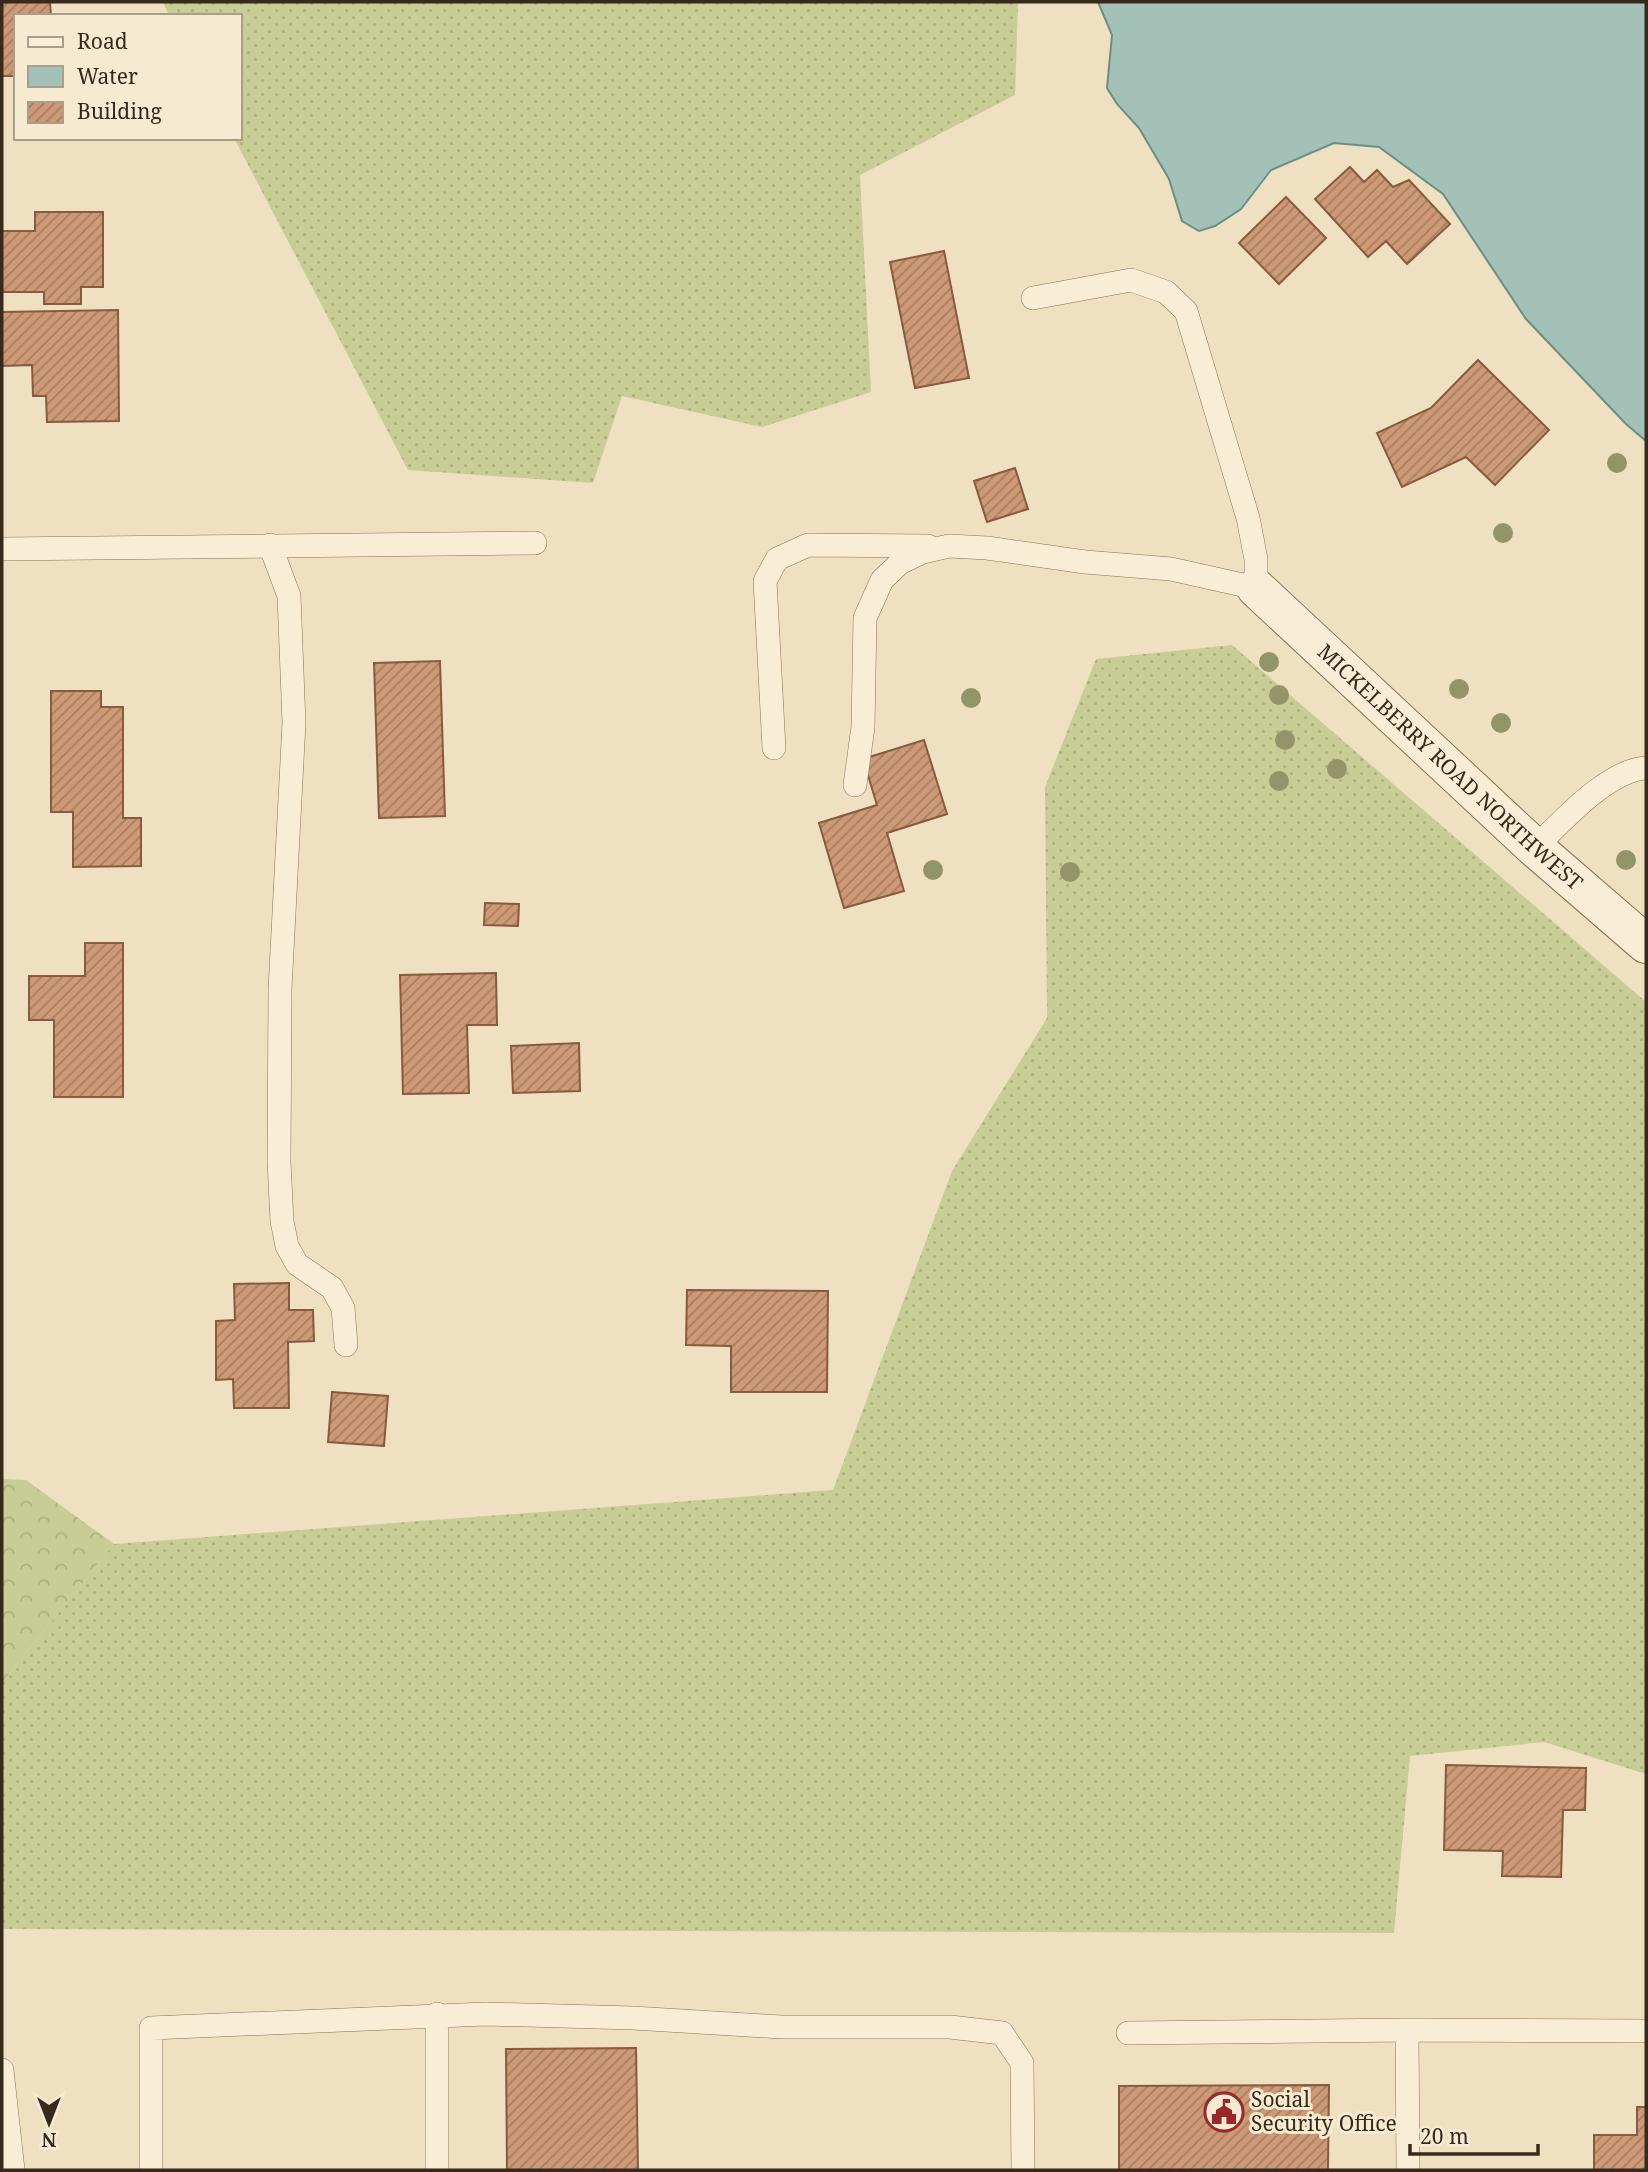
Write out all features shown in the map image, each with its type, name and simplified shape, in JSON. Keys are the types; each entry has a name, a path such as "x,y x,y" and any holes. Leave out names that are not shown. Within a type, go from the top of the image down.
{"street":[{"name":"MICKELBERRY ROAD NORTHWEST","path":"1256,588 1535,848 1646,944"}],"lane":[{"path":"775,748 765,581 777,559 807,545 949,546 1171,569 1256,588 1256,559 1248,519 1186,311 1166,292 1131,280 1033,298"},
{"path":"2,549 535,542"},
{"path":"270,545 289,596 294,723 280,989 279,1162 282,1221 287,1246 297,1264 332,1289 343,1308 346,1345"},
{"path":"855,785 863,727 863,638 871,600 882,580 900,563 923,552 949,546"},
{"path":"1535,848 1581,801 1635,769 1646,768"},
{"path":"437,2014 437,2170"},
{"path":"151,2170 151,2028 437,2014 633,2018 781,2026 950,2027 1002,2033 1022,2063 1023,2170"},
{"path":"1407,2030 1408,2170"},
{"path":"1128,2033 1646,2031"},
{"path":"2,2070 13,2170"}],"green space":[{"path":"163,2 1018,2 1015,95 860,175 871,392 762,427 622,396 593,483 408,470 235,140 242,140 242,14 168,14"},
{"path":"1232,645 1646,1002 1646,1774 1544,1742 1410,1756 1394,1933 2,1929 2,1683 114,1544 833,1490 952,1171 1047,1018 1045,787 1096,659"},
{"path":"2,1479 26,1480 114,1544 2,1683"}],"water":[{"path":"1098,2 1646,2 1646,441 1626,424 1526,319 1443,194 1379,147 1334,143 1271,170 1241,209 1215,226 1199,231 1182,221 1169,179 1139,128 1117,104 1107,88 1112,35"}],"building":[{"path":"2,2 50,2 51,14 14,14 14,76 2,76"},
{"path":"1350,167 1364,182 1377,170 1393,187 1409,180 1450,224 1407,264 1386,241 1368,257 1315,199"},
{"path":"1286,197 1326,238 1279,284 1239,243"},
{"path":"35,212 103,212 103,287 81,287 81,304 44,304 44,292 2,292 2,231 35,231"},
{"path":"944,251 969,378 915,388 890,262"},
{"path":"118,310 119,421 47,422 46,396 33,396 32,365 2,366 2,312"},
{"path":"1478,360 1549,430 1495,485 1466,457 1402,487 1377,433 1431,408"},
{"path":"1015,468 1028,509 987,522 974,481"},
{"path":"440,661 445,816 379,818 374,663"},
{"path":"51,691 101,691 101,707 123,707 123,818 141,818 141,866 73,867 73,812 51,812"},
{"path":"924,740 947,814 887,833 904,891 844,908 819,823 877,805 863,759"},
{"path":"485,903 519,904 518,926 484,925"},
{"path":"85,943 123,943 123,1097 54,1097 54,1020 29,1020 29,976 85,976"},
{"path":"496,973 497,1025 467,1025 469,1093 403,1094 400,975"},
{"path":"579,1043 580,1091 513,1093 511,1046"},
{"path":"289,1283 289,1310 313,1310 314,1341 288,1342 289,1408 234,1408 233,1379 216,1380 216,1321 235,1320 234,1284"},
{"path":"687,1290 828,1291 827,1392 731,1392 731,1346 686,1345"},
{"path":"332,1392 388,1396 384,1446 328,1442"},
{"path":"1446,1765 1586,1768 1585,1810 1563,1810 1561,1877 1502,1876 1503,1851 1444,1850"},
{"path":"636,2048 638,2170 507,2170 506,2049"},
{"name":"Social Security Office","path":"1329,2085 1328,2170 1119,2170 1119,2086"},
{"path":"1637,2107 1646,2107 1646,2170 1594,2170 1594,2135 1637,2135"}],"place":[{"name":"Social Security Office","path":"1224,2112"}]}
